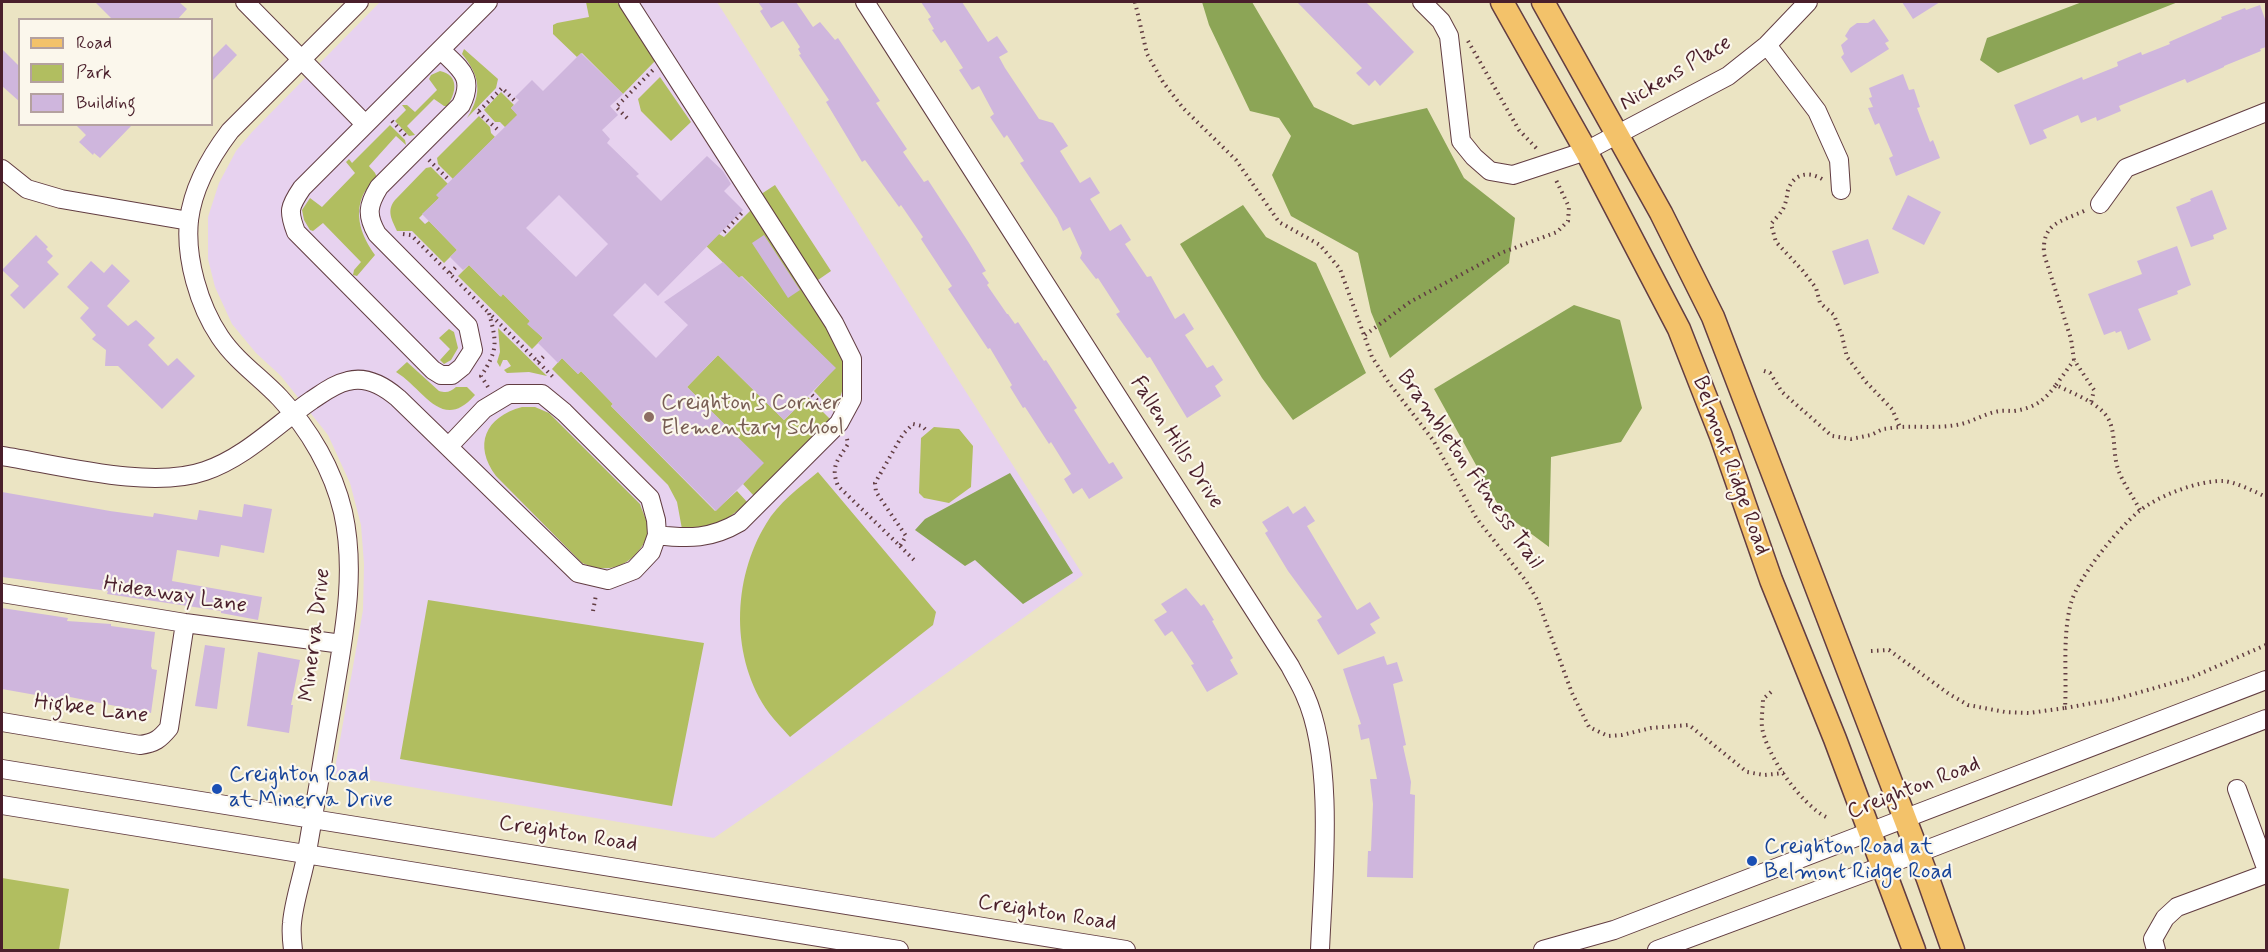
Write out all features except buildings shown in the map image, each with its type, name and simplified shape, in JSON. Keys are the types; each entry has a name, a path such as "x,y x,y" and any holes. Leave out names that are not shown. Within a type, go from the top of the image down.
{"main road":[{"name":"Belmont Ridge Road","path":"1502,2 1586,152 1679,329 1771,580 1884,866 1914,951"},
{"name":"Belmont Ridge Road","path":"1544,2 1661,213 1713,317 1905,818 1953,951"}],"street":[{"path":"244,2 365,124"},
{"name":"Minerva Drive","path":"293,951 292,923 307,855 342,644 350,570 343,513 332,475 318,449 293,413 239,360 219,336 206,310 190,257 189,220 204,172 230,130 359,2"},
{"path":"441,50 464,73 468,83 467,94 461,105 380,186 371,200 368,212 370,223 377,234 468,326 473,350 462,368 452,375 441,375 433,370 296,232 290,216 291,204 302,188 488,2"},
{"path":"628,2 834,323 852,359 852,399 839,423 740,522 708,537 657,535"},
{"name":"Fallen Hills Drive","path":"865,2 1284,656 1306,696 1315,725 1322,766 1324,847 1320,951"},
{"name":"Nickens Place","path":"1422,2 1441,21 1449,36 1454,96 1461,141 1490,171 1513,175 1586,152 1728,75 1767,45 1808,2"},
{"path":"1767,45 1817,111 1839,160 1841,190"},
{"path":"2100,204 2126,168 2266,112"},
{"path":"2,169 27,189 62,199 189,220"},
{"path":"2,456 118,476 174,478 205,471 237,456 265,437 293,413 334,386 350,380 367,381 386,387 578,573 608,580 634,570 651,552 657,535 656,520 650,498 564,412 542,394 509,394 484,409 449,446"},
{"name":"Hideaway Lane","path":"2,593 185,623 342,644"},
{"name":"Higbee Lane","path":"2,722 140,745 153,744 161,739 169,728 185,623"},
{"name":"Creighton Road","path":"1543,951 1614,930 2266,680"},
{"path":"1657,951 2266,719"},
{"name":"Creighton Road","path":"2,769 1126,951"},
{"path":"2237,789 2266,868"},
{"path":"2,805 899,951"},
{"path":"2156,951 2153,939 2165,918 2177,907 2266,874"}],"path":[{"name":"Brambleton Fitness Trail","path":"1135,2 1147,54 1176,99 1236,160 1279,222 1320,245 1340,269 1372,357 1433,440 1477,519 1526,581 1538,601 1572,693 1589,727 1608,736 1651,728 1689,725 1747,772 1764,775 1784,773"},
{"path":"627,118 616,107 665,59"},
{"path":"470,120 502,88 513,100"},
{"path":"478,112 497,129"},
{"path":"422,167 437,152"},
{"path":"429,160 448,179"},
{"path":"1841,190 1813,173 1803,174 1789,187 1784,208 1771,224 1772,230 1776,242 1816,288 1820,303 1834,315 1847,357 1866,382 1892,409 1900,427"},
{"path":"2091,403 2094,390 2074,360 2071,339 2044,254 2044,236 2050,227 2100,204"},
{"path":"724,232 747,209"},
{"path":"396,233 411,235 560,386"},
{"path":"450,273 456,267"},
{"path":"464,297 469,292"},
{"path":"488,387 481,376 492,360 495,349 494,331 489,313"},
{"path":"538,362 544,356"},
{"path":"1764,371 1770,373 1782,392 1832,436 1851,439 1870,435 1883,429 1966,423 1999,411 2034,407 2046,398 2074,360"},
{"path":"2056,385 2091,403 2105,415 2111,427 2119,472 2140,510"},
{"path":"812,395 845,429 848,444 835,465 833,475 838,486 917,563"},
{"path":"900,546 906,536 876,492 876,483 903,434 913,424 922,426 928,432"},
{"path":"2065,708 2067,627 2072,601 2089,569 2124,525 2140,510 2178,490 2203,484 2225,481 2266,497"},
{"path":"593,611 596,595"},
{"path":"1871,651 1888,650 1968,705 2005,712 2029,713 2116,699 2190,678 2266,645"},
{"path":"1771,692 1763,699 1762,729 1772,752 1801,798 1815,812 1826,817"}],"shaded area":[{"name":"Creighton's Corner Elementary School","path":"380,2 717,2 1083,575 714,838 334,774 363,610 364,564 361,525 350,483 328,435 281,376 256,353 232,324 215,287 208,259 208,217 219,183 236,151"}],"green space":[{"path":"586,2 617,2 655,61 623,94 582,53 577,57 553,34 553,25 557,23 589,17"},
{"path":"1202,2 1252,2 1314,107 1353,125 1427,108 1464,178 1515,218 1509,263 1390,358 1371,312 1358,253 1291,216 1272,175 1291,136 1279,118 1250,111 1209,25"},
{"path":"2082,2 2178,2 1998,73 1980,60 1987,38"},
{"path":"464,49 498,79 496,88 467,118 476,101 477,85 473,70 462,54"},
{"path":"440,71 451,76 454,86 453,96 447,106 434,99 407,126 415,135 409,136 395,121 406,110 402,105 407,105 415,112 437,90 429,79 431,75"},
{"path":"660,77 691,122 671,141 641,111 638,99"},
{"path":"501,92 514,105 511,108 519,116 506,128 500,122 495,122 484,110"},
{"path":"479,116 490,127 495,137 453,179 438,164 437,158"},
{"path":"390,125 405,140 406,145 396,136 369,166 376,177 364,193 359,218 366,241 375,255 357,276 353,275 354,270 361,262 323,223 313,231 310,230 304,220 302,210 310,198 322,207 355,173 346,162 349,159 352,163"},
{"path":"431,167 448,184 439,198 419,218 425,224 429,221 457,250 444,263 412,231 397,231 391,216 392,204 395,200 426,168"},
{"path":"775,185 831,271 802,291 831,335 843,361 843,387 834,412 814,391 835,368 742,276 739,278 698,238 719,234 724,237 753,208 749,202"},
{"path":"1243,205 1266,237 1316,263 1366,373 1293,420 1262,378 1180,244"},
{"path":"469,265 500,296 503,294 530,321 528,324 543,338 532,349 458,276"},
{"path":"1574,305 1620,320 1642,408 1621,442 1551,457 1549,547 1502,512 1434,389"},
{"path":"498,328 547,376 529,372 507,373 504,370 511,366 507,360 503,360 500,367 497,362 500,352"},
{"path":"449,329 454,332 458,348 451,360 444,364 440,360 450,349 439,338"},
{"path":"718,355 784,420 808,397 830,419 754,496 743,484 763,463 687,387"},
{"path":"562,358 578,374 581,371 613,404 611,406 715,511 737,491 748,503 717,526 682,529 677,502 668,485 552,369"},
{"path":"407,362 439,391 446,392 456,387 467,387 475,395 463,406 453,410 443,409 396,372"},
{"path":"522,407 535,407 549,413 640,504 648,533 641,547 628,561 607,568 582,563 496,476 485,454 484,443 487,434 491,425 499,418"},
{"path":"934,427 959,429 973,446 971,487 949,503 924,498 919,493 921,438"},
{"path":"818,472 936,612 933,625 790,737 769,713 756,692 747,668 740,619 742,594 747,569 766,524 783,502"},
{"path":"1010,473 1073,573 1023,604 975,560 965,566 915,530 925,519"},
{"path":"428,600 704,643 672,806 400,759"},
{"path":"2,878 69,889 59,950 2,950"}],"place":[{"name":"Creighton's Corner Elementary School","path":"649,417"},
{"name":"Creighton Road at Minerva Drive","path":"217,789"},
{"name":"Creighton Road at Belmont Ridge Road","path":"1752,861"}]}
